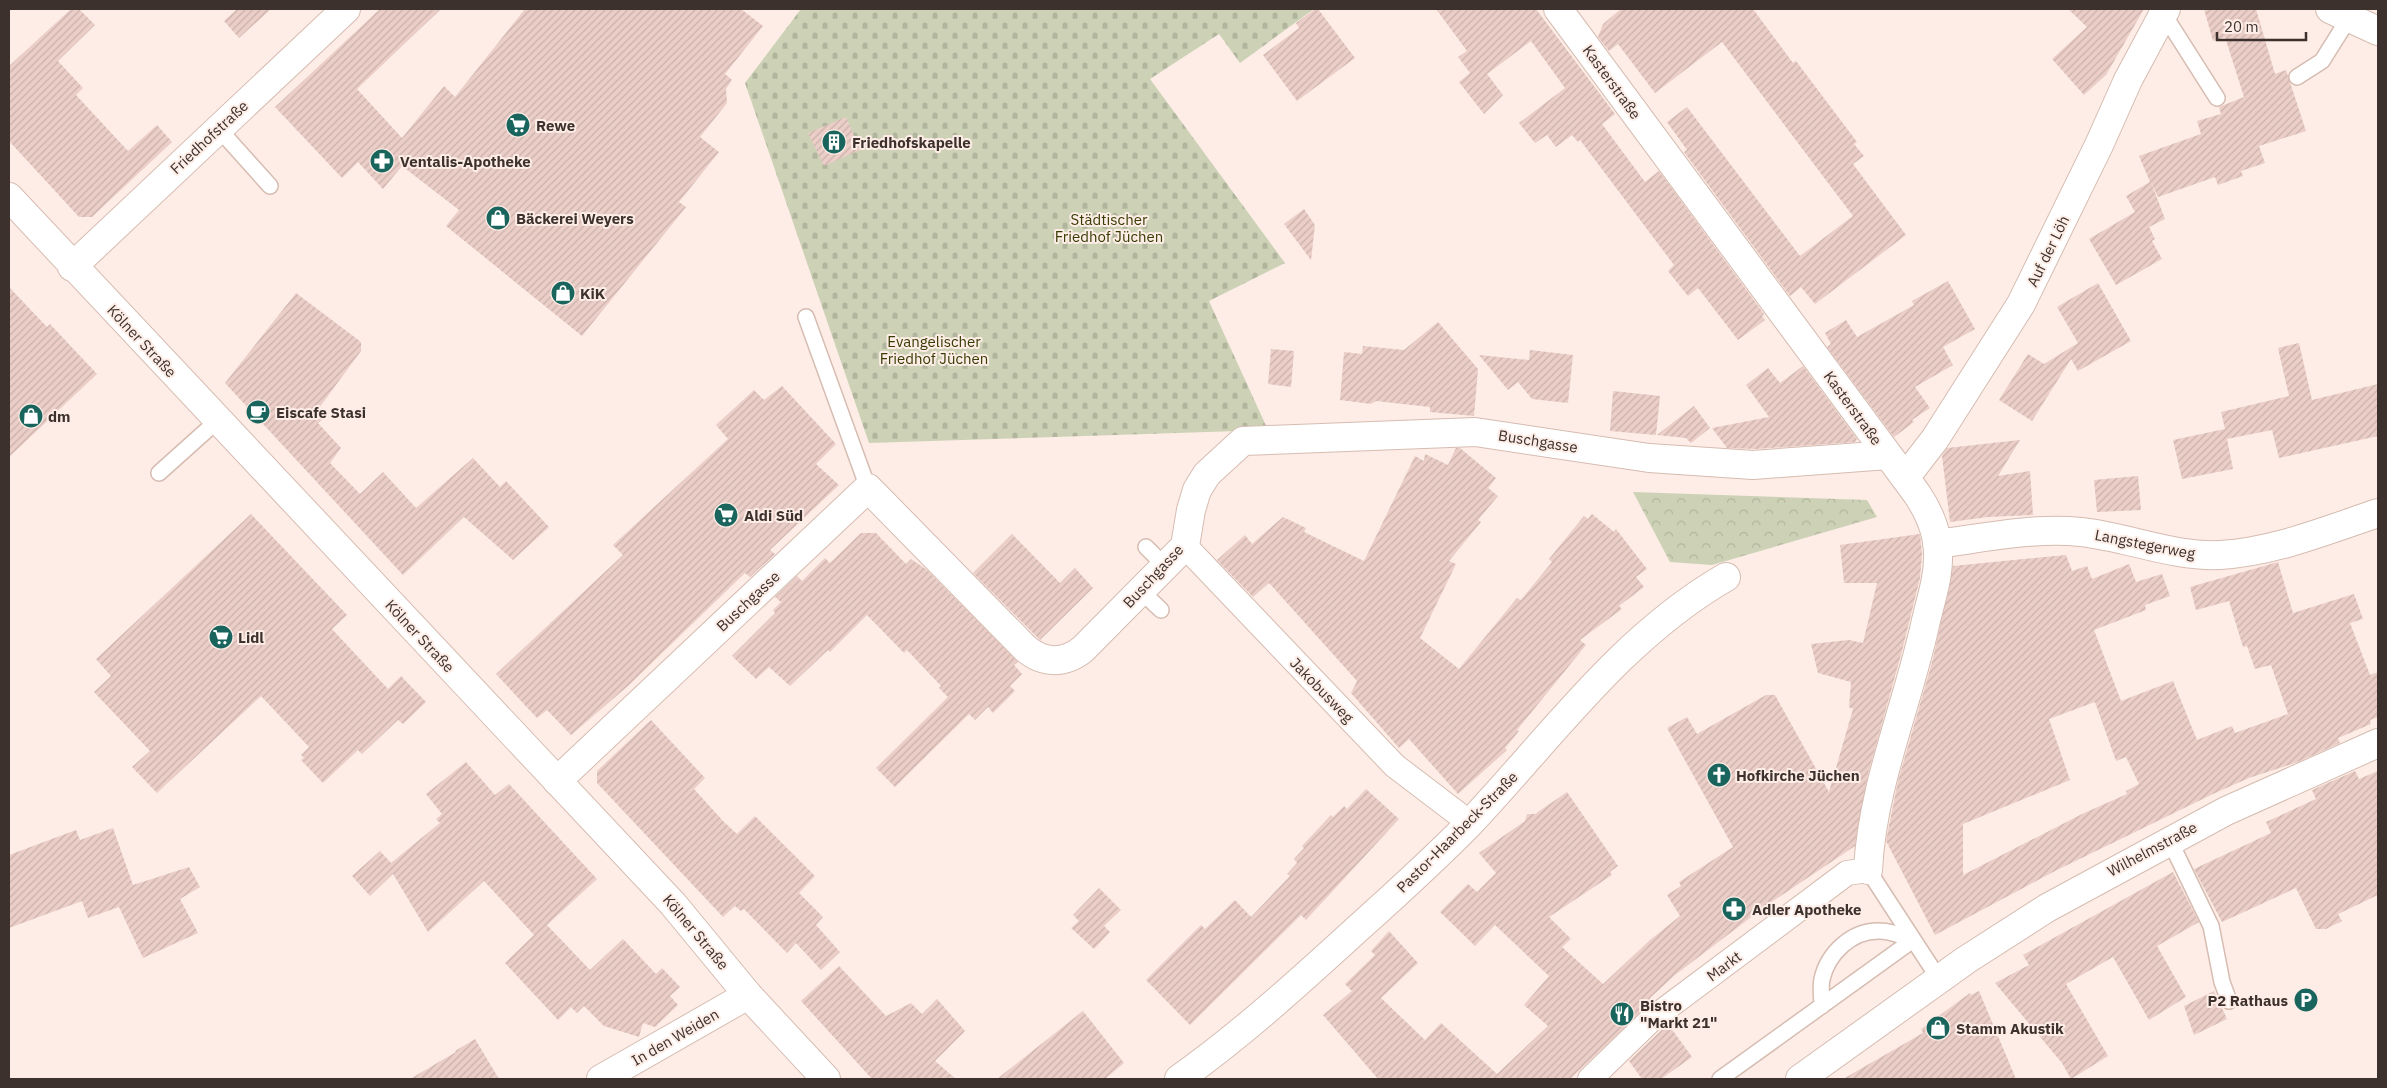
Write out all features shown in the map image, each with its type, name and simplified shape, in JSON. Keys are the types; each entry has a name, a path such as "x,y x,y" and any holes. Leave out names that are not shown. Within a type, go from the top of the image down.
{"street":[{"name":"Friedhofstraße","path":"72,266 346,9"},
{"name":"Kasterstraße","path":"1558,9 1905,478 1928,512 1935,530 1937,544 1936,576 1913,675 1877,800 1870,836 1868,870"},
{"name":"Auf der Löh","path":"1905,478 1935,439 2021,304 2087,170 2136,64 2165,11"},
{"path":"2339,14 2378,31"},
{"name":"Kölner Straße","path":"9,197 217,421 684,916 748,995 826,1079"},
{"name":"Buschgasse","path":"557,781 868,488 1025,648 1039,657 1055,661 1077,654 1140,590 1155,557 1185,546 1191,510 1197,490 1207,474 1243,441 1475,432 1649,458 1753,465 1888,455"},
{"name":"Langstegerweg","path":"1937,544 2032,532 2069,531 2105,536 2175,552 2223,555 2281,544 2378,513"},
{"name":"Jakobusweg","path":"1185,546 1395,766 1470,823"},
{"name":"Pastor-Haarbeck-Straße","path":"1179,1079 1267,1012 1470,823 1622,656 1668,616 1726,577"},
{"name":"Wilhelmstraße","path":"1939,979 2039,912 2169,839 2270,789 2378,743"},
{"name":"Markt","path":"1590,1079 1652,1019 1847,874 1868,870"},
{"path":"1811,1076 1939,979"},
{"name":"In den Weiden","path":"601,1079 748,995"}],"lane":[{"path":"2165,11 2216,98"},
{"path":"2297,77 2322,61 2339,14"},
{"path":"218,128 270,186"},
{"path":"806,317 868,488"},
{"path":"159,473 217,421"},
{"path":"1140,590 1161,610"},
{"path":"2169,839 2212,926 2220,973 2229,1001"},
{"path":"1868,870 1939,979"},
{"path":"1822,1006 1824,972 1832,956 1845,944 1862,933 1872,931 1888,931 1913,940"},
{"path":"1720,1079 1913,940"}],"green space":[{"name":"Städtischer Friedhof Jüchen","path":"801,9 1314,9 1240,63 1219,34 1150,79 1285,263 1209,301 1268,430 869,443 745,83"},
{"path":"1633,492 1867,500 1877,517 1712,565 1670,562"}],"building":[{"path":"71,9 79,9 95,25 58,61 83,88 76,95 128,151 157,125 172,142 92,217 79,217 9,141 9,66"},
{"path":"237,9 271,9 239,38 224,21"},
{"path":"380,9 441,9 357,89 402,138 444,86 455,97 525,9 741,9 763,26 725,74 732,80 726,89 727,103 700,137 719,152 679,202 686,207 582,336 446,226 459,210 402,166 383,189 358,162 342,178 275,107"},
{"path":"1315,9 1318,9 1355,58 1297,101 1263,55 1299,28 1296,23"},
{"path":"1436,9 1536,9 1615,114 1602,124 1645,182 1659,171 1764,314 1762,316 1765,320 1738,340 1698,288 1688,296 1668,271 1674,265 1580,140 1578,142 1572,135 1556,147 1547,135 1535,143 1519,123 1565,88 1531,41 1487,74 1503,95 1484,114 1459,82 1470,73 1458,57 1467,51"},
{"path":"1621,9 1753,9 1793,63 1796,61 1857,142 1854,144 1864,156 1853,164 1906,235 1815,304 1801,287 1790,296 1684,152 1687,150 1667,122 1687,107 1800,256 1853,216 1722,42 1655,93 1618,44 1609,51 1598,37 1603,24"},
{"path":"2068,9 2144,9 2106,75 2084,95 2052,59 2087,27"},
{"path":"2204,9 2256,9 2275,74 2286,70 2306,131 2259,146 2265,163 2241,171 2243,176 2218,185 2215,177 2158,197 2151,182 2165,219 2149,227 2155,239 2152,241 2162,259 2116,285 2089,239 2135,212 2126,196 2150,182 2139,156 2201,134 2197,121 2221,114 2219,107 2244,97 2225,37 2213,41"},
{"name":"Friedhofskapelle","path":"846,117 860,150 824,166 808,133"},
{"path":"1304,209 1315,225 1311,260 1284,224"},
{"path":"1948,281 1975,329 1943,347 1953,365 1915,387 1930,408 1912,420 1914,422 1894,437 1827,347 1831,344 1825,333 1846,320 1857,337 1914,305 1912,301"},
{"path":"2098,283 2131,341 2078,371 2071,359 2032,421 1999,400 2028,354 2044,364 2078,343 2057,307"},
{"name":"dm","path":"9,287 47,327 50,324 97,374 9,457"},
{"path":"296,293 361,342 361,351 316,412 323,419 318,423 341,448 330,463 360,494 383,472 416,508 473,458 500,487 506,481 549,527 513,560 464,517 403,575 225,383"},
{"path":"1438,322 1478,369 1474,416 1430,412 1430,407 1376,401 1371,404 1340,400 1344,352 1362,354 1363,346 1404,350"},
{"path":"2299,343 2312,400 2378,384 2378,436 2279,458 2272,430 2227,439 2233,469 2182,479 2173,440 2225,429 2221,412 2289,396 2278,348"},
{"path":"1271,349 1294,351 1291,387 1268,384"},
{"path":"1530,350 1573,355 1568,403 1532,399 1518,382 1508,390 1479,355 1529,360"},
{"path":"1803,366 1857,439 1855,442 1756,449 1727,448 1712,428 1769,417 1746,385 1768,368 1780,383"},
{"name":"Aldi Süd","path":"782,386 836,444 816,464 839,485 770,550 775,554 750,577 745,573 628,686 571,735 547,710 537,718 496,674 623,555 613,545 728,439 716,425 754,390 764,400"},
{"path":"1613,391 1660,396 1656,435 1610,431"},
{"path":"1694,406 1710,428 1691,443 1686,438 1657,435"},
{"path":"2020,440 1998,476 2030,471 2033,515 1988,517 1950,522 1942,456 1947,448"},
{"path":"1456,448 1460,448 1496,478 1488,488 1498,496 1478,520 1481,522 1449,561 1456,564 1420,638 1459,669 1517,598 1521,600 1552,562 1549,559 1584,516 1588,519 1592,514 1614,532 1616,529 1647,569 1636,577 1644,587 1619,606 1622,609 1580,640 1586,645 1517,730 1519,731 1505,748 1507,750 1458,794 1409,739 1399,748 1351,693 1357,681 1269,583 1253,597 1217,560 1245,535 1252,544 1283,517 1306,528 1304,532 1364,561 1415,456 1424,461 1425,454 1448,465"},
{"path":"2138,476 2141,510 2097,512 2094,480"},
{"name":"Lidl","path":"251,514 347,615 332,629 388,689 401,676 426,702 403,724 398,720 362,754 358,750 323,783 301,760 304,758 301,755 309,747 261,696 157,793 132,767 150,751 94,692 111,676 96,659"},
{"path":"861,533 876,533 906,564 911,559 927,570 1018,662 1014,665 1022,674 1010,686 1015,691 993,713 988,707 975,720 969,714 895,787 876,768 948,697 939,688 941,686 907,650 904,653 867,615 830,652 828,650 790,686 769,667 756,679 732,656 775,613 773,610 781,602 775,597 797,576 802,581 825,558 830,563"},
{"path":"1012,534 1060,583 1075,568 1093,588 1040,640 973,573"},
{"path":"1920,534 1922,554 1920,578 1868,774 1855,846 1767,905 1675,975 1650,998 1652,1002 1570,1079 1378,1079 1323,1015 1352,991 1345,984 1375,955 1371,951 1389,931 1418,963 1381,998 1425,1040 1441,1023 1497,1074 1548,1026 1524,1005 1549,976 1495,925 1475,946 1440,912 1468,884 1477,892 1496,873 1479,853 1525,821 1527,814 1535,814 1567,792 1618,866 1610,872 1612,875 1549,917 1571,939 1562,947 1603,984 1650,940 1680,916 1667,895 1681,886 1679,882 1733,847 1667,728 1687,717 1697,734 1766,695 1775,695 1829,792 1853,709 1849,707 1851,682 1818,673 1811,644 1849,640 1863,643 1877,583 1844,583 1840,545"},
{"path":"2066,555 2072,571 2087,566 2092,579 2129,564 2136,582 2162,574 2170,596 2145,605 2146,610 2094,630 2121,701 2173,681 2197,740 2232,726 2235,733 2288,714 2271,665 2255,669 2247,646 2243,647 2229,601 2196,610 2190,587 2278,562 2293,613 2354,594 2363,619 2350,623 2370,675 2378,672 2378,717 2370,720 2371,724 2338,738 2340,743 2298,762 2249,778 2213,794 2055,871 1935,935 1886,841 1898,781 1933,659 1953,566","holes":["2095,702 2116,761 2126,757 2139,784 2126,791 2127,794 2082,814 1963,875 1963,824 2070,780 2049,719"]},
{"path":"651,720 705,778 694,789 724,822 737,834 755,816 815,876 799,893 823,917 816,925 840,952 821,970 796,943 787,953 744,909 741,911 735,906 723,917 597,783 597,771"},
{"path":"466,762 495,795 509,784 597,879 547,925 590,970 623,939 656,974 662,968 680,987 670,996 678,1005 655,1027 643,1023 639,1037 604,1026 584,1006 577,1013 571,1007 558,1020 505,963 534,935 484,881 428,932 393,874 370,896 352,876 380,851 391,863 440,823 436,819 442,814 426,794"},
{"path":"2355,771 2359,779 2378,771 2378,895 2338,914 2342,921 2326,929 2316,929 2296,888 2222,922 2194,869 2271,833 2266,822 2316,799 2312,790"},
{"path":"1366,789 1399,819 1306,920 1301,915 1190,1025 1146,980 1201,925 1205,929 1235,900 1251,917 1290,876 1287,874 1297,863 1294,859 1304,848 1302,846 1331,815 1333,817 1344,806 1347,809"},
{"path":"113,828 133,885 189,867 200,887 180,899 198,933 143,958 119,907 88,918 82,901 9,928 9,855 76,830 80,840"},
{"path":"2173,872 2199,922 2157,946 2186,997 2149,1020 2113,957 2066,984 2108,1056 2071,1079 2062,1063 1995,983 2029,965 2023,955"},
{"path":"1099,888 1121,910 1104,926 1110,932 1094,949 1071,928 1079,921 1073,915"},
{"path":"839,966 886,1016 911,1003 922,1014 937,999 965,1031 935,1061 956,1079 872,1079 801,1001"},
{"path":"1979,991 2016,1079 1843,1079 1923,1033 1921,1029 1970,993 1971,995"},
{"path":"2214,991 2227,1019 2194,1035 2184,1006"},
{"path":"1083,1011 1124,1063 1105,1079 997,1079"},
{"path":"1668,1024 1692,1057 1661,1079 1642,1079 1629,1061"},
{"path":"475,1039 499,1079 410,1079 456,1052"}],"place":[{"name":"Rewe","path":"518,125"},
{"name":"Friedhofskapelle","path":"834,142"},
{"name":"Ventalis-Apotheke","path":"382,161"},
{"name":"Bäckerei Weyers","path":"498,218"},
{"name":"KiK","path":"563,293"},
{"name":"Eiscafe Stasi","path":"258,412"},
{"name":"dm","path":"31,416"},
{"name":"Aldi Süd","path":"726,515"},
{"name":"Lidl","path":"221,637"},
{"name":"Hofkirche Jüchen","path":"1719,775"},
{"name":"Adler Apotheke","path":"1734,909"},
{"name":"P2 Rathaus","path":"2306,1000"},
{"name":"Bistro \"Markt 21\"","path":"1622,1014"},
{"name":"Stamm Akustik","path":"1938,1028"}],"park label":[{"name":"Evangelischer Friedhof Jüchen","path":"934,350"}]}
